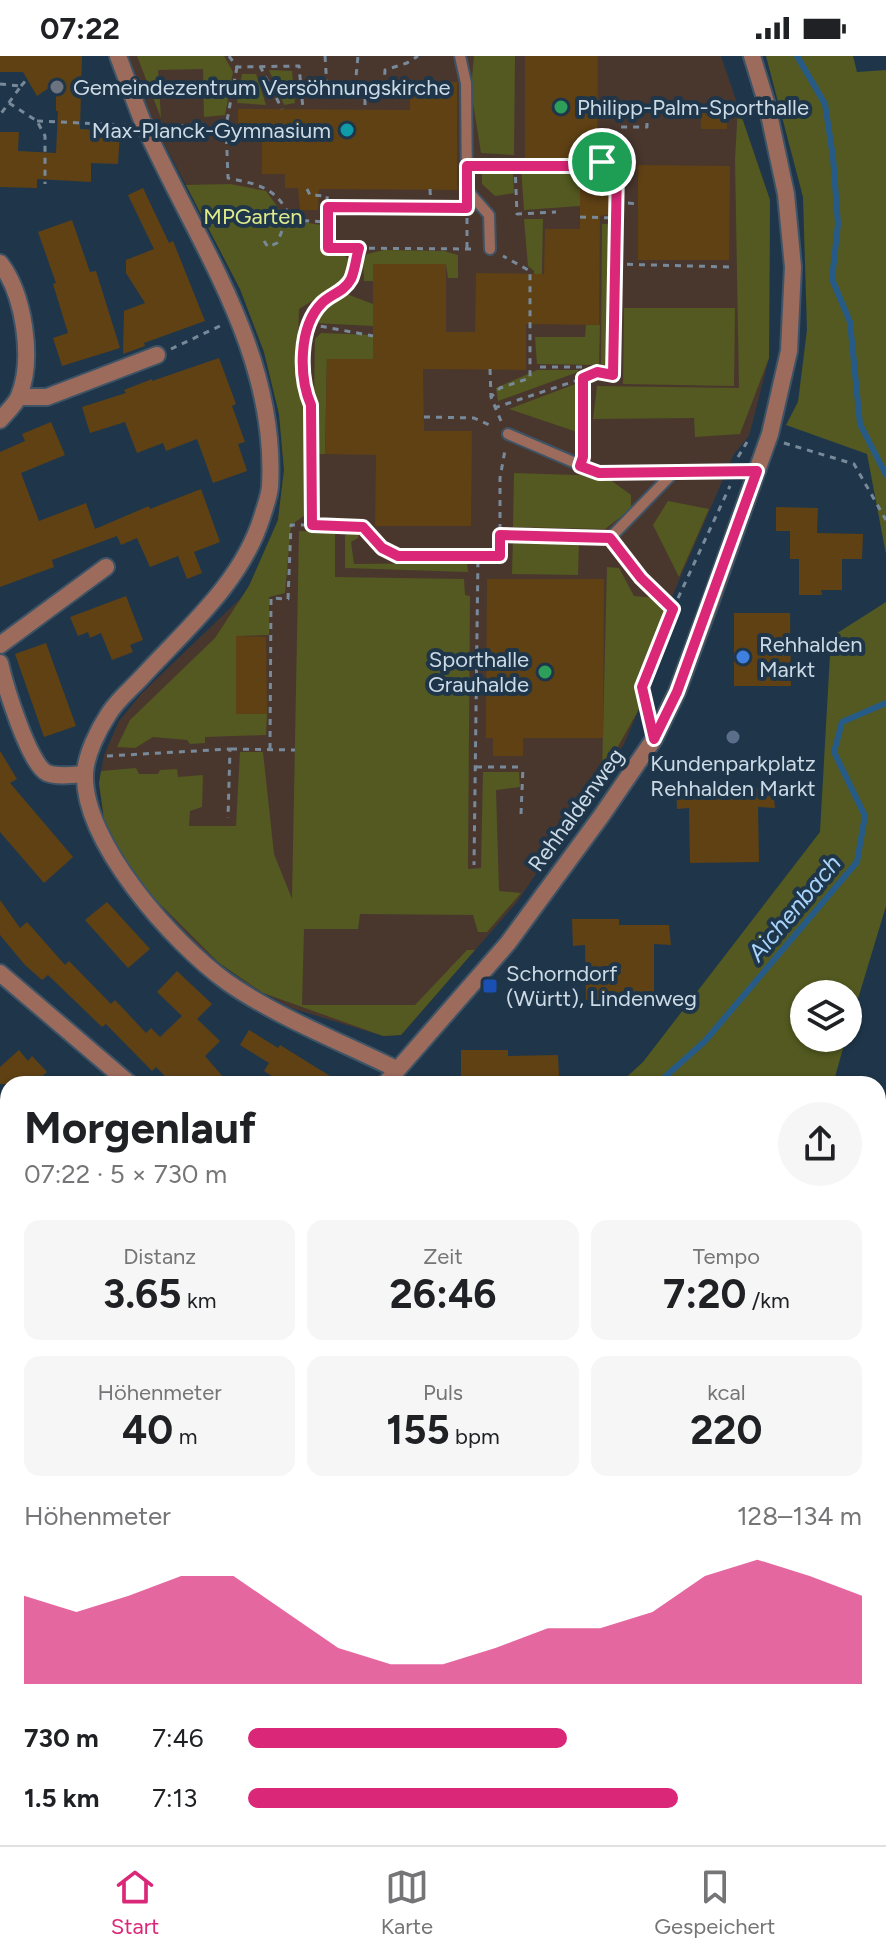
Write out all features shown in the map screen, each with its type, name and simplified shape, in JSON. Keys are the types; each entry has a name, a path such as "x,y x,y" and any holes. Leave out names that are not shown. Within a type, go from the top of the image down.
{"street":[{"path":"118,56 145,126 238,318 256,365 270,428 270,490 254,541 229,584 108,714 88,756 85,774 93,819 116,862 167,928 227,982 291,1018 396,1069"},
{"name":"Rehhaldenweg","path":"391,1076 508,943 654,739 677,692 757,471 770,434 789,351 793,267 786,194 767,105 752,56"},
{"path":"0,263 24,320 26,364 19,397 0,420"},
{"path":"19,397 47,397 157,355"},
{"path":"0,645 106,567"},
{"path":"0,663 7,692 37,767 50,775 85,774"},
{"path":"0,973 121,1076"}],"lane":[{"path":"460,56 466,83 467,190 489,215 490,249"},
{"path":"508,434 599,473 757,471"},
{"path":"610,538 673,473"}],"path":[{"path":"229,56 237,67 226,126 228,178 261,185 281,198 292,220 328,222"},
{"path":"300,56 303,109"},
{"path":"325,56 327,87"},
{"path":"355,87 358,56"},
{"path":"301,87 384,87 385,70 418,56"},
{"path":"260,66 282,109"},
{"path":"237,67 299,66"},
{"path":"0,115 28,78"},
{"path":"0,84 21,86"},
{"path":"365,87 365,110"},
{"path":"9,103 37,121 45,136 45,184"},
{"path":"37,121 226,126"},
{"path":"540,367 584,367 613,375 617,132 620,127 647,127 647,123"},
{"path":"467,166 602,166 602,154 607,154 607,168 617,169"},
{"path":"515,165 517,214 556,212"},
{"path":"307,189 310,195 327,196 328,248 490,249 530,271 530,378 500,388 491,397"},
{"path":"430,189 431,208"},
{"path":"616,202 638,204"},
{"path":"328,207 467,208 467,249"},
{"path":"264,241 268,247 277,243 289,214"},
{"path":"580,217 616,218"},
{"path":"312,525 311,405 304,388 304,343 309,324 323,302 340,292 350,279 359,248"},
{"path":"615,264 729,267"},
{"path":"157,355 238,318"},
{"path":"309,324 373,336"},
{"path":"270,749 271,598 288,599 291,525 363,527 382,548 398,556 500,556 500,478 508,434 494,408 490,369"},
{"path":"494,408 597,372"},
{"path":"580,466 583,457 583,378"},
{"path":"424,417 474,418 508,434"},
{"path":"654,739 642,687 673,609 736,471 738,457 754,431 854,464 886,520"},
{"path":"500,535 610,538 641,578 673,609"},
{"path":"474,865 478,556"},
{"path":"88,756 140,756 230,749 295,750"},
{"path":"228,818 230,749"},
{"path":"476,767 521,767 521,814"}],"shaded area":[{"path":"127,56 721,56 770,200 769,358 749,436 734,454 638,675 639,709 624,744 517,902 401,1035 383,1036 291,1008 249,985 202,950 153,897 118,852 104,819 99,783 104,755 119,721 142,693 242,597 260,567 278,520 284,470 279,413 264,352 240,289 155,126"}],"green space":[{"path":"137,56 224,56 233,72 225,115 204,117 203,69 158,70 161,118"},
{"path":"474,56 515,56 514,155 481,153 471,90"},
{"path":"766,56 853,56 857,72 886,70 886,554 867,454 786,425 798,402 807,330 803,197"},
{"path":"269,70 292,71 295,103 284,105"},
{"path":"242,74 256,74 266,105 237,103"},
{"path":"738,106 770,200 769,358 740,434 695,437 694,418 593,419 597,386 739,388 735,159"},
{"path":"602,166 604,177 581,177 580,206 524,210 521,167"},
{"path":"489,169 513,169 514,193 495,196 482,184 482,173"},
{"name":"MPGarten","path":"230,184 266,191 287,220 322,225 322,251 338,251 349,259 350,269 346,280 299,309 299,380 305,413 308,513 291,525 285,593 269,597 269,635 236,636 236,714 267,714 266,735 205,737 205,743 190,744 187,740 153,737 135,748 117,747 130,720 215,638 249,586 278,520 284,470 279,414 264,352 240,289 186,185"},
{"path":"524,219 543,219 541,317 534,317 534,271 528,266"},
{"path":"602,224 610,224 609,365 601,365"},
{"path":"384,250 444,251 458,255 458,278 448,278 446,264 374,264 373,281 364,281 363,261 367,254"},
{"path":"344,293 373,304 373,326 314,323 326,304"},
{"path":"624,308 735,308 734,386 623,384"},
{"path":"586,325 600,325 599,365 537,364 535,337 585,337"},
{"path":"321,333 397,336 397,359 327,359 325,454 313,454 315,339"},
{"path":"537,370 578,372 498,401 496,388"},
{"path":"578,383 580,433 509,409"},
{"path":"514,473 605,476 631,495 631,509 605,529 513,527"},
{"path":"668,501 709,509 679,577 653,525"},
{"path":"299,531 335,532 335,577 464,579 465,595 470,596 468,869 481,868 483,772 519,772 520,787 496,790 499,891 521,893 487,932 478,932 473,915 360,914 358,929 304,929 302,1005 415,1005 467,950 475,950 401,1035 383,1036 263,993 219,963 153,897 118,852 104,819 99,783 101,771 136,768 139,774 158,774 160,770 177,769 178,777 203,775 202,807 190,811 189,826 236,826 240,752 263,752 274,854 292,899"},
{"path":"359,532 358,538 351,542 354,564 467,563 468,572 345,568 345,535"},
{"path":"513,538 579,540 578,575 512,574"},
{"path":"607,567 619,568 634,596 655,598 666,608 638,675 639,709 602,775"},
{"path":"886,602 886,906 862,986 862,980 790,980 790,1052 842,1052 835,1076 628,1076 643,1062 820,832 831,637"}],"building":[{"path":"0,56 82,56 80,129 120,131 118,164 91,163 91,182 37,179 37,188 0,187 0,132 19,132 18,151 56,153 58,111 56,83 37,96 23,72 0,72"},
{"path":"525,56 598,56 597,185 610,185 610,214 600,216 599,325 526,324 526,370 423,369 424,431 472,431 471,526 375,526 376,455 325,454 327,359 373,359 373,264 446,264 446,332 475,332 476,273 544,274 545,229 580,229 580,163 525,162"},
{"name":"Max-Planck-Gymnasium","path":"410,82 457,82 457,190 319,189 318,210 300,210 298,188 285,188 285,174 262,174 262,136 238,136 238,109 410,110"},
{"path":"701,113 727,113 727,129 701,129"},
{"path":"638,165 730,166 729,260 638,260"},
{"path":"143,188 169,243 173,241 205,321 123,354 124,311 145,303 126,273 126,260 154,249 128,195"},
{"path":"72,220 90,272 96,271 120,348 62,366 53,338 68,333 53,284 56,283 38,232"},
{"path":"219,358 236,404 232,406 245,442 238,444 247,471 213,483 197,439 166,451 163,443 137,453 125,422 90,433 82,407 126,393 124,390 152,379"},
{"path":"51,422 65,455 21,473 39,521 86,503 95,529 149,506 150,509 201,489 220,542 194,552 202,573 187,579 178,556 150,567 137,538 121,545 117,536 52,560 54,567 0,587 0,452 25,441 22,434"},
{"path":"776,507 818,508 817,533 863,534 862,559 842,559 842,590 821,590 822,595 799,595 799,559 790,559 790,531 776,531"},
{"name":"Sporthalle Grauhalde","path":"487,579 604,579 603,738 523,738 523,756 493,756 493,738 486,738"},
{"path":"126,596 143,640 130,645 133,652 112,660 101,633 90,638 88,632 78,636 70,617"},
{"path":"734,613 790,613 791,686 734,686"},
{"path":"236,636 266,637 267,714 236,714"},
{"path":"46,643 76,726 44,737 15,654"},
{"path":"0,751 17,779 10,783 73,857 44,883 0,832"},
{"path":"676,782 723,782 723,788 773,788 775,808 758,807 759,862 690,863 689,808 677,809"},
{"path":"0,900 20,928 27,922 65,965 69,961 111,1004 115,1000 146,1033 151,1028 160,1037 182,1016 157,992 177,971 212,1004 197,1019 220,1041 205,1056 222,1076 165,1076 156,1067 152,1071 106,1024 102,1027 48,975 42,980 25,965 0,935"},
{"path":"107,902 150,949 128,968 85,920"},
{"path":"572,919 619,919 619,925 669,925 671,945 654,944 654,999 586,1000 585,945 573,946"},
{"path":"249,1030 330,1076 272,1076 264,1071 269,1063 240,1045"},
{"path":"19,1050 28,1061 32,1056 47,1072 42,1076 0,1076 0,1067"},
{"path":"461,1050 508,1050 508,1056 558,1055 559,1076 461,1076"}],"waterway":[{"name":"Aichenbach","path":"797,56 825,104 838,224 832,279 850,322 860,424 886,475"},
{"name":"Aichenbach","path":"666,1076 705,1041 857,862 865,816 834,752 842,722 886,703"}],"place":[{"name":"Gemeindezentrum Versöhnungskirche","path":"57,87"},
{"name":"Philipp-Palm-Sporthalle","path":"561,107"},
{"name":"Max-Planck-Gymnasium","path":"347,130"},
{"name":"Rehhalden Markt","path":"743,657"},
{"name":"Sporthalle Grauhalde","path":"545,672"},
{"name":"Kundenparkplatz Rehhalden Markt","path":"733,737"},
{"name":"Schorndorf (Württ), Lindenweg","path":"490,986"}],"route":[{"path":"602,154 607,154 607,168 617,169 613,375 597,372 583,378 583,457 580,466 599,473 757,471 677,692 654,739 642,687 673,609 641,578 610,538 500,535 500,556 398,556 382,548 363,527 312,525 311,405 304,388 304,343 311,318 323,302 340,292 350,279 359,248 328,248 328,207 467,208 467,166 602,166 602,162 602,154"}]}
